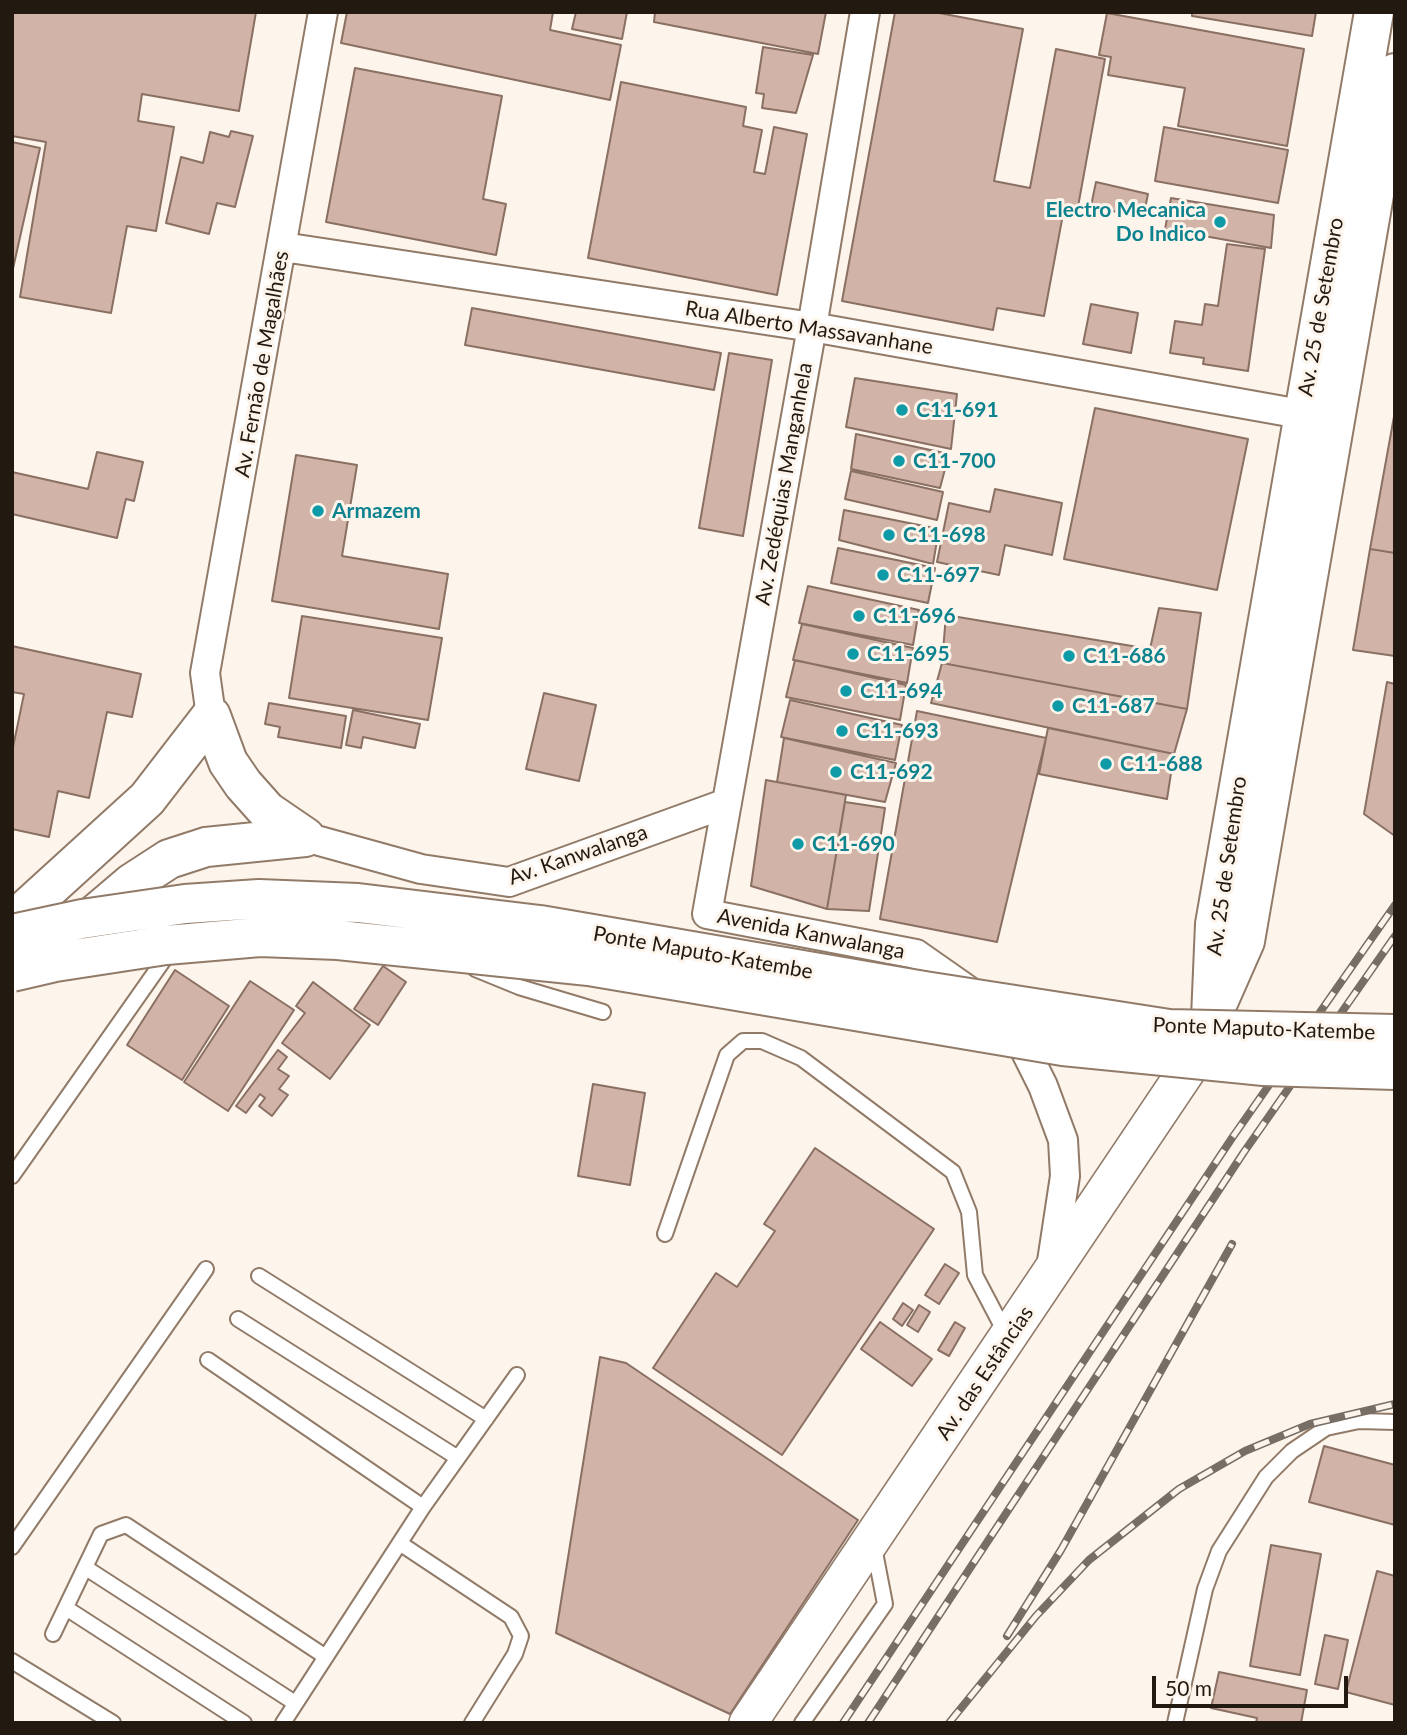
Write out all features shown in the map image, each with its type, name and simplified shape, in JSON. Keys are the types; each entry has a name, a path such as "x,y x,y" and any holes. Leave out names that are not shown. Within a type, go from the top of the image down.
{"main road":[{"name":"Av. 25 de Setembro","path":"1317,417 1374,12"},
{"name":"Av. 25 de Setembro","path":"1211,1018 1215,924 1317,417 1395,73"},
{"path":"211,716 228,762 243,785 267,811 305,837"},
{"path":"12,922 88,856 146,799 211,716"},
{"path":"12,988 132,883 169,859 206,847 305,837"},
{"name":"Ponte Maputo-Katembe","path":"12,934 82,919 185,904 259,899 358,903 540,925 924,991 1169,1029 1395,1034"},
{"name":"Ponte Maputo-Katembe","path":"12,972 55,962 166,945 260,937 338,940 589,966 1063,1046 1264,1066 1395,1070"}],"street":[{"name":"Av. Fernão de Magalhães","path":"211,716 205,673 323,12"},
{"name":"Av. Zedéquias Manganhela","path":"707,915 865,12"},
{"name":"Rua Alberto Massavanhane","path":"283,247 812,327 1317,417"},
{"name":"Av. Kanwalanga","path":"305,837 421,869 509,882 727,803"},
{"name":"Avenida Kanwalanga","path":"707,915 916,954 993,1009 1023,1046 1043,1086 1063,1140 1065,1176 1049,1278"},
{"name":"Av. das Estâncias","path":"748,1723 1193,1061 1211,1018"}],"lane":[{"path":"325,917 351,917"},
{"path":"12,1176 180,938 233,924"},
{"path":"375,927 519,987 603,1012"},
{"path":"665,1234 727,1055 743,1041 762,1041 801,1058 953,1172 969,1212 975,1275 1008,1339"},
{"path":"12,1547 206,1269"},
{"path":"259,1276 486,1419"},
{"path":"239,1319 458,1458"},
{"path":"208,1360 423,1507"},
{"path":"283,1723 423,1507 517,1375"},
{"path":"1175,1723 1205,1589 1219,1551 1266,1477 1292,1451 1326,1428 1359,1421 1395,1422"},
{"path":"53,1634 101,1534 126,1525 326,1657"},
{"path":"802,1723 885,1604 873,1539"},
{"path":"401,1544 511,1617 521,1636 515,1654 472,1723"},
{"path":"86,1568 295,1703"},
{"path":"66,1608 244,1723"},
{"path":"12,1661 113,1723"}],"building":[{"path":"12,12 256,12 239,111 142,94 138,121 174,127 156,231 127,226 111,313 20,297 46,142 12,136"},
{"path":"347,12 553,12 550,30 621,45 610,100 341,43"},
{"path":"576,12 627,12 622,39 572,29"},
{"path":"655,12 826,12 818,54 654,22"},
{"path":"895,12 934,12 1023,29 994,181 1030,188 1056,49 1105,59 1077,212 1064,209 1044,316 997,308 993,330 842,301"},
{"path":"1192,12 1316,12 1312,36 1192,16"},
{"path":"1107,13 1304,49 1287,146 1178,126 1185,88 1108,75 1111,57 1099,55"},
{"path":"763,47 813,55 796,113 762,108 764,94 756,93"},
{"path":"355,68 502,96 483,199 506,204 496,255 326,222"},
{"path":"621,82 746,107 743,126 762,130 754,172 765,174 774,127 807,134 777,295 588,258"},
{"path":"1164,127 1288,150 1278,203 1155,181"},
{"path":"231,131 253,136 235,207 217,203 209,234 166,223 181,157 203,163 210,132 229,137"},
{"path":"12,142 40,148 12,273"},
{"path":"1096,182 1148,194 1143,218 1091,206"},
{"name":"Electro Mecanica Do Indico","path":"1171,198 1274,215 1271,248 1165,229"},
{"path":"1227,244 1265,249 1248,371 1203,364 1204,358 1170,353 1175,321 1202,325 1205,304 1218,306"},
{"path":"1091,304 1138,313 1131,353 1083,344"},
{"path":"472,308 721,353 714,390 465,345"},
{"path":"729,353 772,360 743,536 699,528"},
{"name":"C11-691","path":"855,378 957,394 951,449 846,427"},
{"path":"1095,408 1248,439 1217,590 1064,559"},
{"path":"1395,411 1395,553 1370,549"},
{"name":"C11-700","path":"856,434 949,454 940,488 851,469"},
{"path":"97,452 143,462 134,501 126,499 117,538 12,514 12,472 88,489"},
{"name":"Armazem","path":"296,455 357,465 342,556 448,574 439,629 272,601"},
{"path":"851,471 943,492 937,520 845,499"},
{"path":"995,489 1062,503 1052,555 1005,545 999,575 937,562 949,503 990,512"},
{"name":"C11-698","path":"844,510 939,529 933,564 839,540"},
{"name":"C11-697","path":"838,548 935,568 928,603 831,583"},
{"path":"1370,549 1395,553 1395,656 1353,650"},
{"name":"C11-696","path":"808,586 919,610 913,645 799,623"},
{"name":"C11-686","path":"1159,608 1201,613 1187,709 942,663 946,615 1150,649"},
{"path":"302,616 442,638 428,720 289,698"},
{"name":"C11-695","path":"802,624 913,648 907,683 793,660"},
{"path":"12,646 141,674 132,717 107,712 89,798 58,791 49,837 12,829 12,752 24,694 12,692"},
{"name":"C11-694","path":"795,660 906,685 900,720 786,697"},
{"name":"C11-687","path":"942,663 1187,709 1174,754 931,703"},
{"path":"1387,682 1395,684 1395,836 1364,814"},
{"path":"544,693 596,705 579,781 526,769"},
{"name":"C11-693","path":"790,700 902,725 895,760 781,737"},
{"path":"269,703 346,716 341,748 278,737 280,727 265,724"},
{"path":"353,710 420,724 415,748 363,737 361,748 346,745"},
{"path":"917,711 1046,738 997,942 880,919"},
{"name":"C11-688","path":"1048,728 1174,754 1167,799 1039,774"},
{"name":"C11-692","path":"784,738 896,763 885,802 777,782"},
{"name":"C11-690","path":"766,780 846,795 827,909 751,886"},
{"path":"845,802 885,808 869,911 827,909"},
{"path":"383,966 406,982 378,1025 354,1009"},
{"path":"175,970 229,1006 182,1080 127,1045"},
{"path":"250,981 294,1010 228,1111 184,1082"},
{"path":"313,982 370,1025 330,1079 282,1043 305,1013 296,1006"},
{"path":"278,1050 287,1057 278,1069 289,1076 279,1089 288,1095 272,1116 259,1106 265,1098 260,1094 246,1113 236,1106"},
{"path":"593,1084 645,1093 630,1185 578,1176"},
{"path":"815,1148 934,1229 782,1455 653,1368 716,1273 737,1287 775,1231 764,1224"},
{"path":"945,1264 959,1273 939,1304 925,1295"},
{"path":"903,1303 913,1310 902,1326 893,1319"},
{"path":"919,1305 930,1312 918,1332 907,1325"},
{"path":"880,1322 932,1359 912,1386 861,1349"},
{"path":"955,1322 965,1328 949,1356 938,1350"},
{"path":"600,1357 626,1363 858,1520 730,1714 556,1633"},
{"path":"1324,1446 1395,1465 1395,1525 1309,1502"},
{"path":"1271,1545 1321,1554 1300,1675 1250,1666"},
{"path":"1377,1571 1395,1576 1395,1705 1346,1692"},
{"path":"1325,1635 1348,1640 1338,1689 1315,1684"},
{"path":"1219,1672 1307,1690 1301,1723 1256,1723 1257,1718 1211,1708"}],"railway":[{"path":"843,1723 1232,1138 1395,905"},
{"path":"868,1723 1244,1152 1395,936"},
{"path":"1007,1636 1061,1550 1232,1244"},
{"path":"949,1723 1036,1616 1089,1560 1179,1489 1245,1451 1310,1424 1395,1404"}],"place":[{"name":"Electro Mecanica Do Indico","path":"1220,222"},
{"name":"C11-691","path":"902,410"},
{"name":"C11-700","path":"899,461"},
{"name":"Armazem","path":"318,511"},
{"name":"C11-698","path":"889,535"},
{"name":"C11-697","path":"883,575"},
{"name":"C11-696","path":"859,616"},
{"name":"C11-695","path":"853,654"},
{"name":"C11-686","path":"1069,656"},
{"name":"C11-694","path":"846,691"},
{"name":"C11-687","path":"1058,706"},
{"name":"C11-693","path":"842,731"},
{"name":"C11-688","path":"1106,764"},
{"name":"C11-692","path":"836,772"},
{"name":"C11-690","path":"798,844"}]}
